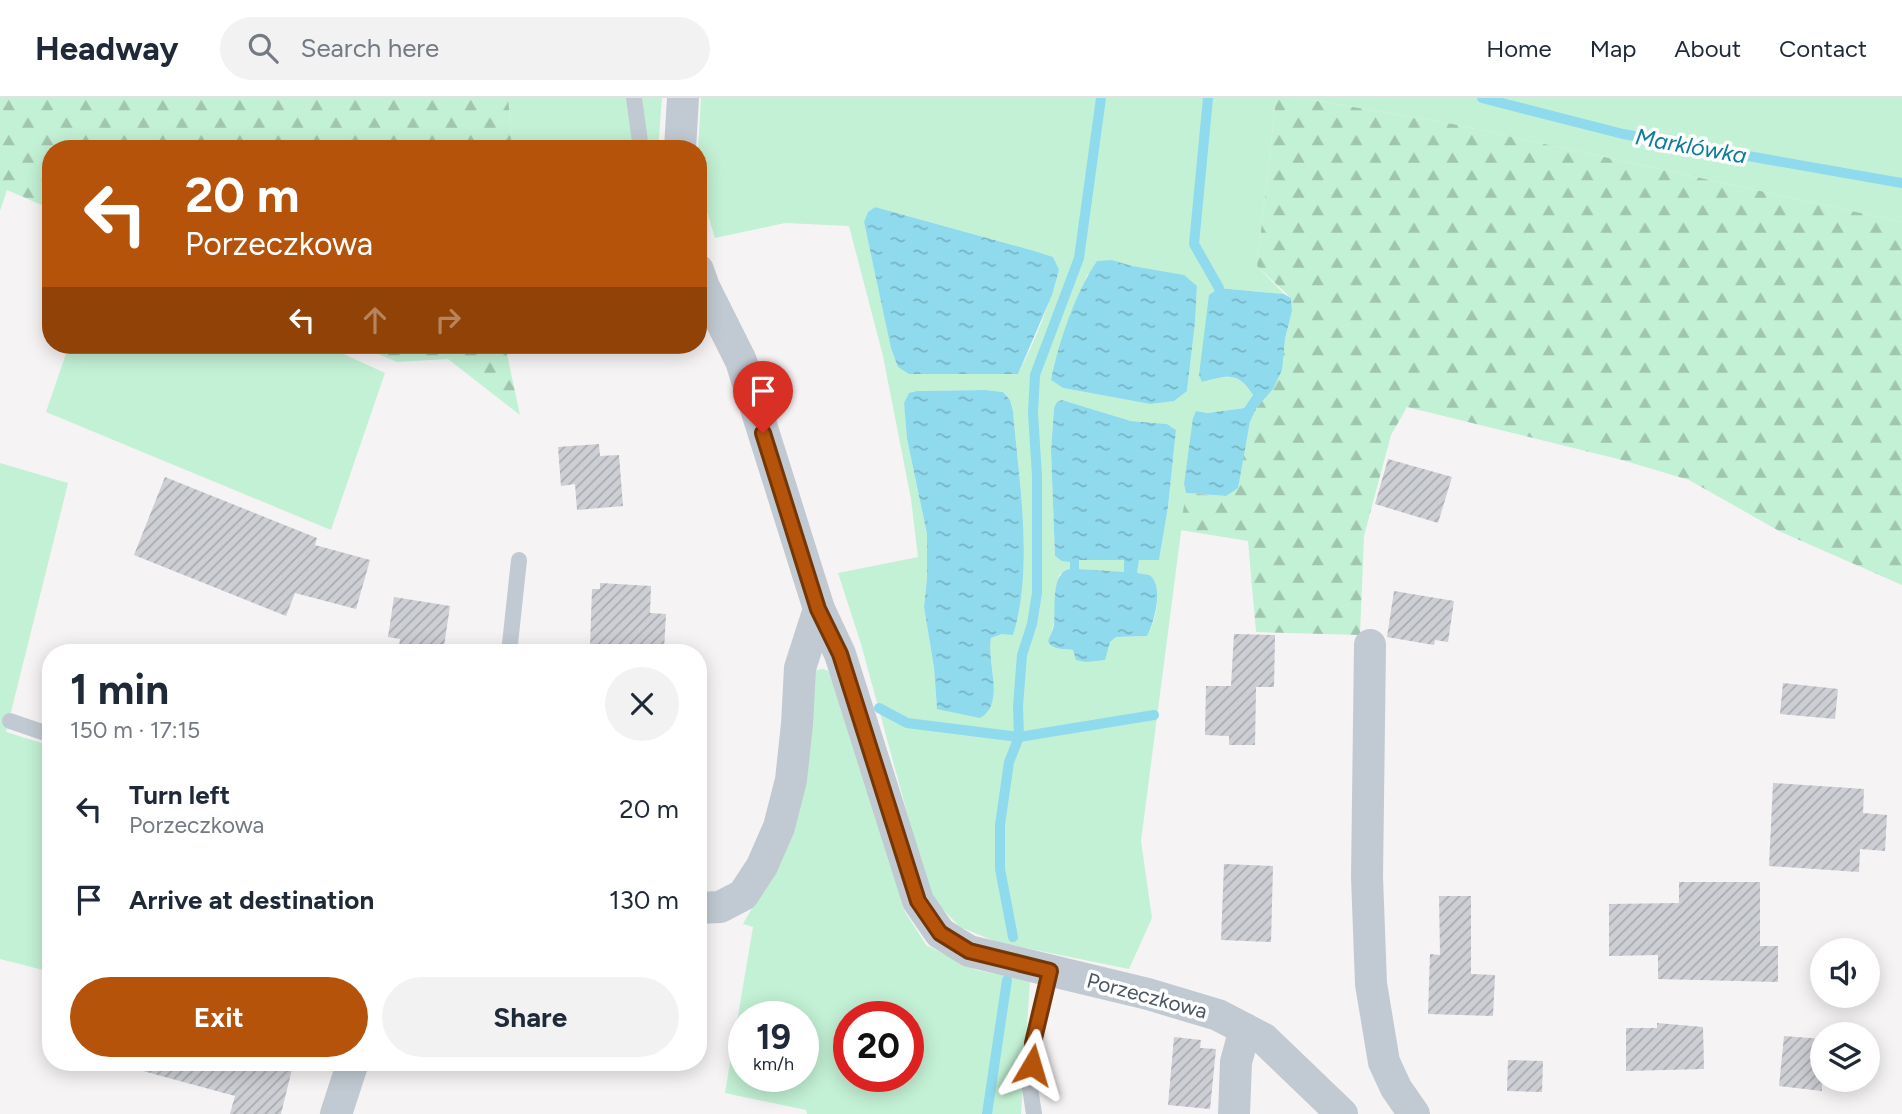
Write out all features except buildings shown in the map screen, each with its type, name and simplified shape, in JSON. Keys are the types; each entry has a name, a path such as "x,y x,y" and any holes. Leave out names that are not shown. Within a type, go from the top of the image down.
{"street":[{"path":"681,140 683,98"},
{"name":"Porzeczkowa","path":"707,290 741,361 818,609 840,654 918,901 940,933 969,951 1218,1015 1264,1038 1342,1114"},
{"path":"707,908 720,907 743,895 762,866 779,827 791,780 800,668 818,609"},
{"path":"1370,645 1367,877 1371,984 1384,1062 1396,1088 1414,1114"},
{"path":"1234,1114 1236,1062 1245,1029"},
{"path":"336,1114 350,1071"}],"lane":[{"path":"634,98 640,140"},
{"path":"510,644 519,560"},
{"path":"10,721 42,732"},
{"path":"1034,1114 1030,1088 1033,1043 1050,971"}],"green space":[{"path":"0,98 508,98 511,140 42,140 42,205 7,190 0,211"},
{"path":"508,98 662,98 659,140 511,140"},
{"path":"701,98 1276,98 1257,266 1284,294 1219,288 1202,382 1237,378 1253,395 1244,408 1208,413 1196,411 1184,484 1186,493 1141,841 1152,918 1129,969 997,942 960,927 934,900 838,573 918,557 911,499 883,356 849,226 785,223 715,238 707,212 707,140 699,140","holes":["875,207 1031,250 1059,270 1041,323 1018,374 881,296 864,223 868,212","1112,260 1197,286 1187,391 1150,404 1063,388 1051,380 1055,361 1087,275","917,391 1003,392 1010,400 1013,411 1024,553 1019,609 1013,634 991,638 989,647 993,675 937,709 934,668 924,607 927,534 907,439 904,403","1062,400 1131,421 1167,424 1176,430 1168,507 1159,559 1139,560 1137,573 1155,581 1156,610 1147,636 1116,637 1073,650 1059,649 1048,641 1055,617 1059,575 1070,569 1070,562 1055,556 1051,451 1054,408"]},
{"path":"1276,98 1300,98 1453,124 1902,222 1902,585 1781,532 1689,480 1622,460 1407,407 1391,435 1364,536 1360,635 1256,632 1248,541 1180,530 1186,493 1225,496 1246,444 1250,422 1257,407 1273,388 1292,311 1291,298 1257,266"},
{"path":"1300,98 1902,98 1902,222 1453,124"},
{"path":"66,354 344,354 385,373 331,530 46,412"},
{"path":"378,354 507,354 520,415 448,359 397,362"},
{"path":"0,463 68,483 6,732 42,743 42,970 0,959"},
{"path":"1078,560 1125,560 1124,573 1079,569"},
{"path":"824,669 831,673 904,910 926,945 976,970 1030,981 1021,1114 807,1114 806,1110 725,1093 728,1075 728,1092 819,1092 819,1001 741,1001 753,927 743,924 756,901 815,670"}],"water":[{"path":"875,207 1053,257 1059,270 1052,295 1018,374 909,374 898,367 891,348 864,222 868,212"},
{"path":"1112,260 1184,275 1197,286 1187,391 1174,401 1150,404 1063,388 1051,380 1063,334 1089,273 1097,261"},
{"path":"1219,288 1284,294 1291,298 1292,311 1285,339 1282,370 1273,389 1257,407 1250,422 1238,488 1226,496 1186,493 1184,484 1196,411 1208,413 1244,408 1253,395 1236,378 1225,377 1202,382 1199,375 1209,295"},
{"path":"917,391 1003,392 1010,400 1013,411 1024,553 1023,582 1013,635 1002,634 991,638 994,693 988,711 980,718 937,709 934,668 924,607 927,534 907,439 904,403 909,393"},
{"path":"1062,400 1131,421 1167,424 1176,430 1159,560 1139,560 1137,573 1149,575 1154,580 1157,604 1153,623 1147,636 1116,637 1110,642 1105,660 1076,660 1073,650 1055,648 1048,641 1054,625 1059,577 1070,569 1070,562 1055,556 1051,451 1054,408 1057,402","holes":["1079,560 1124,560 1124,572 1079,569"]}],"waterway":[{"path":"1013,937 1000,869 1000,825 1009,762 1019,737 1018,706 1022,655 1032,624 1037,593 1037,476 1033,413 1035,375 1079,258 1101,98"},
{"path":"1208,98 1194,244 1219,288"},
{"name":"Marklówka","path":"1482,98 1623,134 1902,183"},
{"path":"879,708 907,723 1019,737 1154,715"},
{"path":"987,1114 1007,980"}],"route":[{"path":"763,433 818,609 840,654 918,901 940,933 969,951 1050,971 1033,1043 1032,1065"}]}
